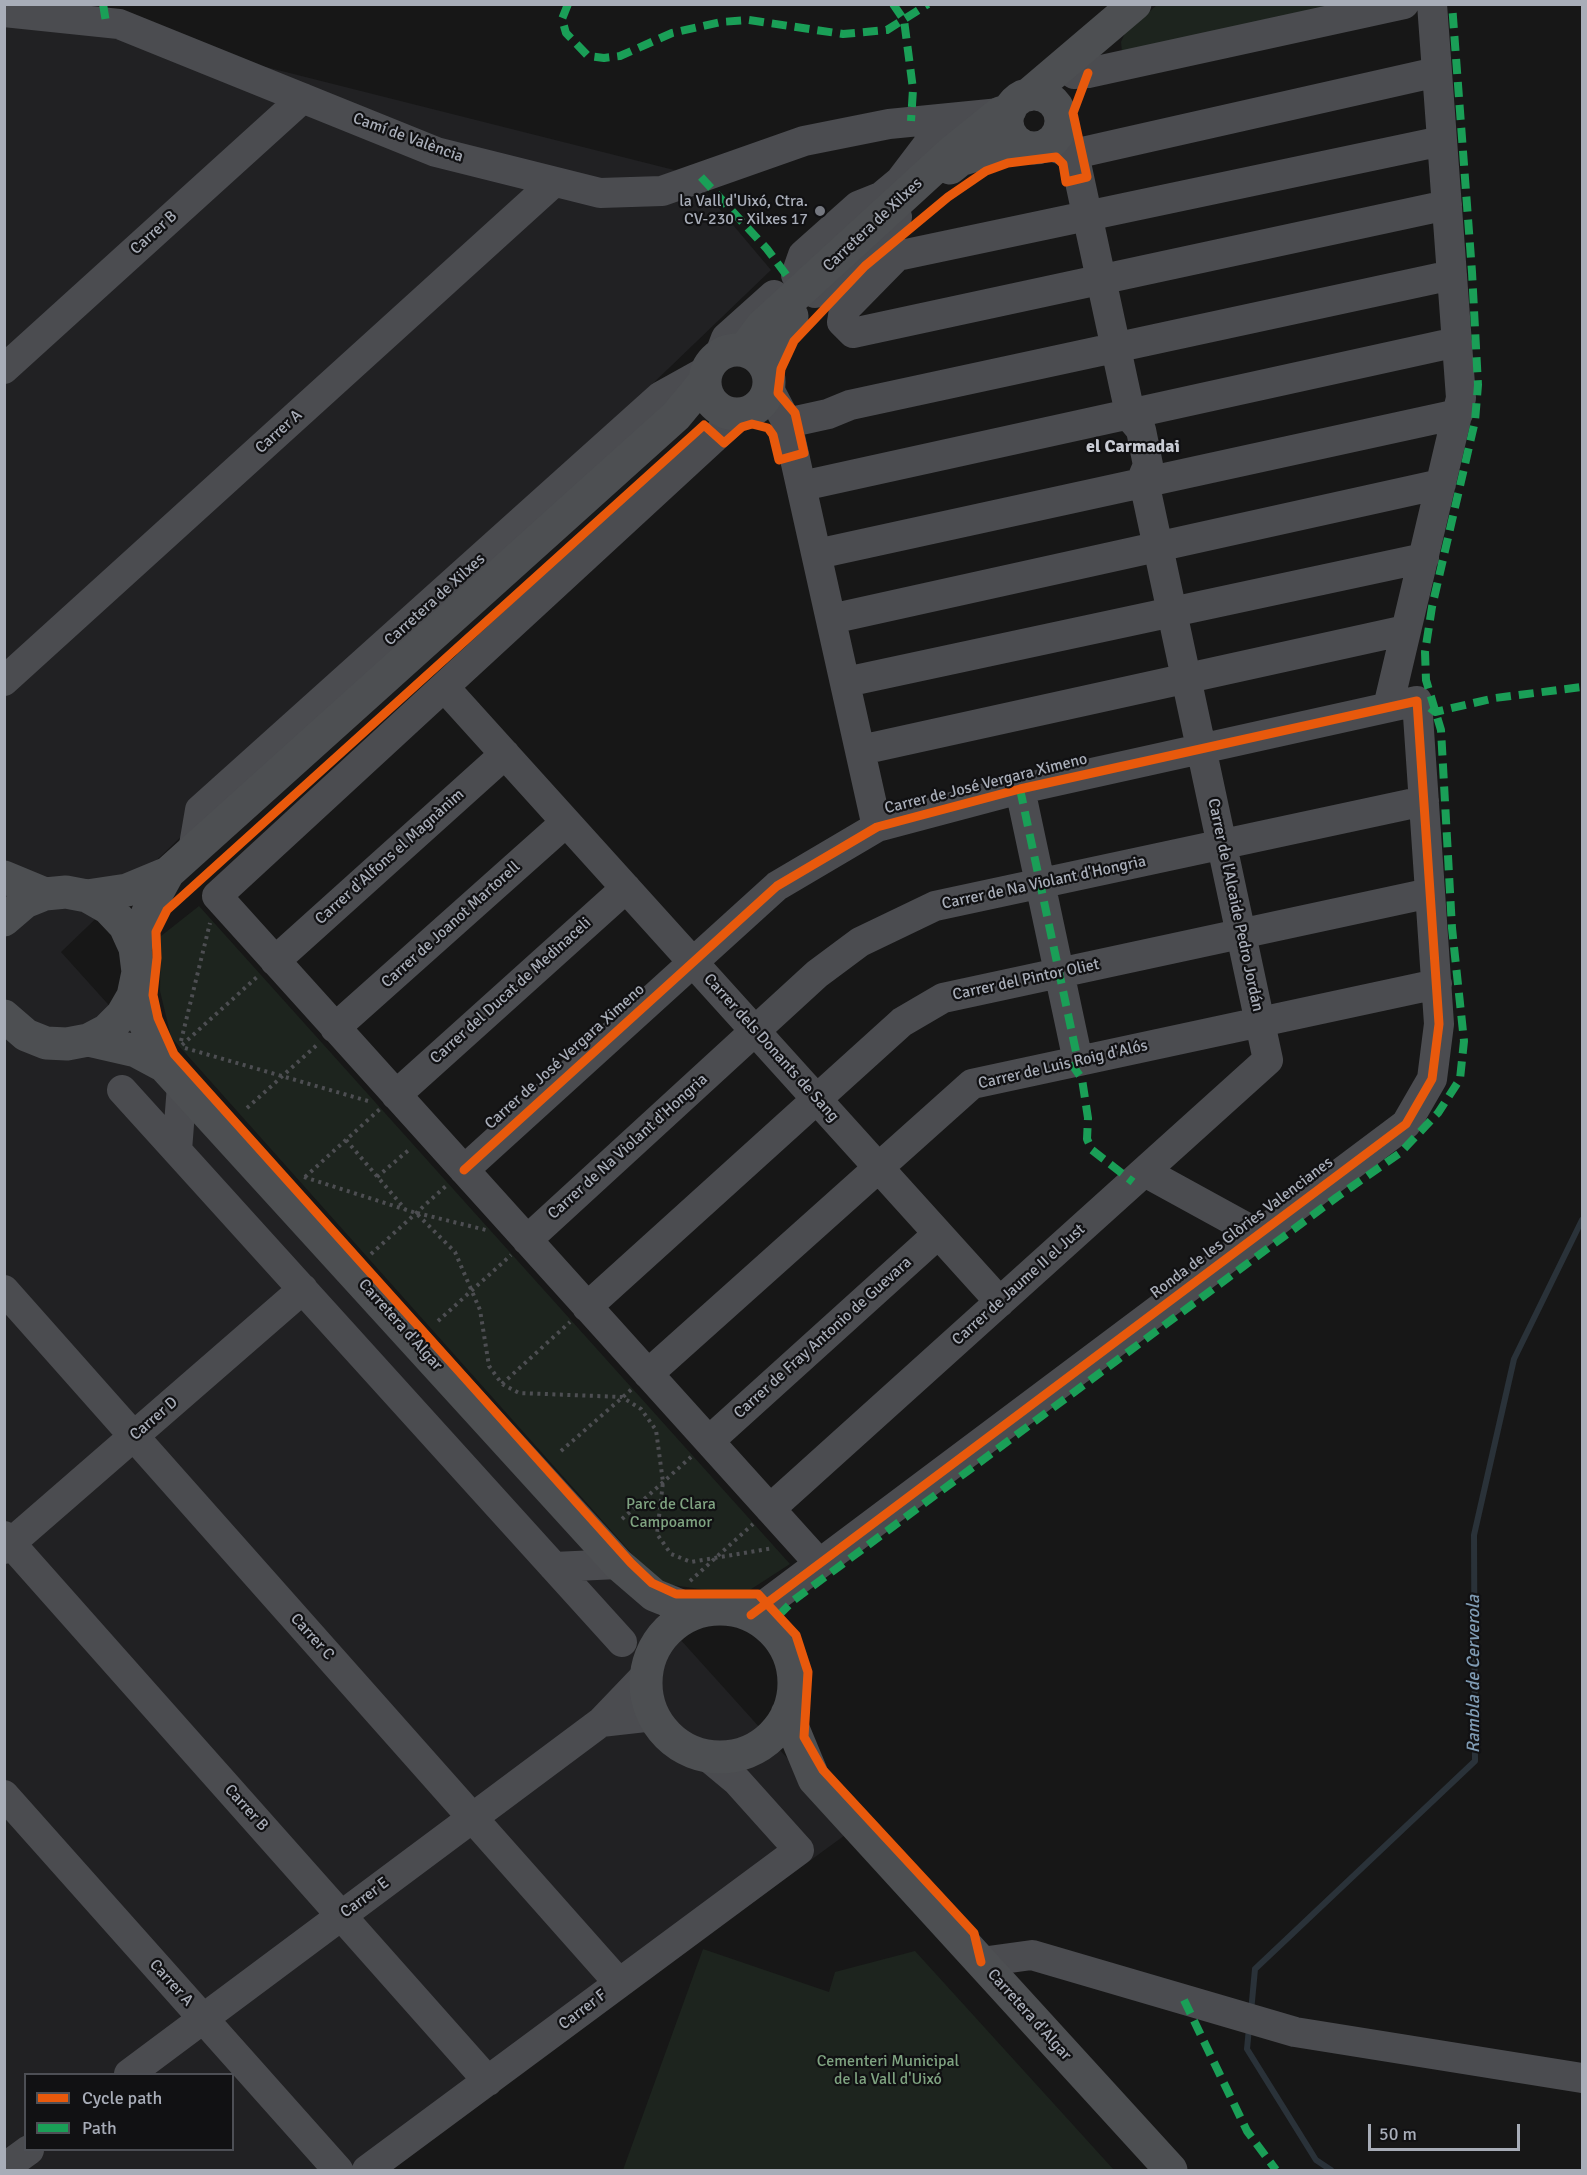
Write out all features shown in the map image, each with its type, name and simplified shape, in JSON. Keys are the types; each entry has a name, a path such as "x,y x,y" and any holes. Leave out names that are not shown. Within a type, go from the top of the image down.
{"main road":[{"name":"Carretera de Xilxes","path":"736,382 762,326 1002,108 1080,61 1135,4"},
{"path":"1052,136 1080,61"},
{"path":"1045,96 1052,136 1010,134 1002,108 1045,96"},
{"name":"Carretera de Xilxes","path":"87,896 127,890 168,873 676,416 736,382 778,331 805,284 890,207 960,160 995,149 1052,136"},
{"name":"Carretera de Xilxes","path":"135,948 151,904 168,873"},
{"path":"4,877 45,894"},
{"path":"4,920 25,902 45,894 66,892 87,896 108,908 125,926 135,948 138,972 133,996 122,1015 107,1030 88,1040 67,1044 46,1042 12,1031"},
{"name":"Carretera d'Algar","path":"133,996 175,1066 621,1568 654,1595 690,1599"},
{"name":"Carretera d'Algar","path":"88,1040 136,1052 175,1066"},
{"name":"Carretera d'Algar","path":"621,1568 642,1605 650,1662"},
{"path":"690,1599 714,1609 733,1609 751,1615 770,1628 785,1646 793,1668 794,1691 787,1714 778,1730 764,1743 748,1752 728,1757 707,1756 686,1748 667,1735 654,1716 647,1696 650,1662 665,1633 679,1621 690,1599"},
{"name":"Carretera d'Algar","path":"787,1714 814,1779 1171,2170"},
{"name":"Carretera d'Algar","path":"748,1752 775,1760 814,1779"}],"street":[{"path":"1080,61 1088,73 1404,4"},
{"path":"1388,707 1461,398 1432,4"},
{"name":"Camí de València","path":"4,12 119,24 436,152 600,193 662,191 804,141 888,124 1002,108"},
{"path":"1130,416 1088,217 1052,136 1437,72"},
{"name":"Carrer B","path":"4,369 303,98"},
{"name":"Carretera de Xilxes","path":"890,207 919,157 941,127 1002,108"},
{"path":"888,124 919,157"},
{"path":"1442,141 897,256 844,310 842,322 853,333 1447,205"},
{"name":"Carrer A","path":"4,681 553,183"},
{"path":"787,423 828,414 850,405 1452,275"},
{"name":"Carretera de Xilxes","path":"736,382 726,338 805,284"},
{"path":"802,486 1130,416 1457,342"},
{"path":"736,382 787,423 877,826"},
{"name":"Carretera de Xilxes","path":"217,896 445,688 736,382"},
{"name":"Carretera de Xilxes","path":"193,851 200,810 661,396 736,382"},
{"path":"817,554 1144,479 1458,414"},
{"name":"Carrer de l'Alcaide Pedro Jordán","path":"1130,416 1124,435 1132,469 1144,479 1268,1060"},
{"path":"831,619 1441,484"},
{"path":"846,682 1424,558"},
{"path":"861,750 1406,630"},
{"name":"Carrer dels Donants de Sang","path":"445,688 1000,1302"},
{"name":"Carrer de José Vergara Ximeno","path":"464,1170 777,886 877,826 1020,789 1417,701"},
{"name":"Ronda de les Glòries Valencianes","path":"751,1615 809,1553 1258,1234 1406,1124 1432,1079 1439,1024 1417,701"},
{"name":"Carrer d'Alfons el Magnànim","path":"275,961 505,754"},
{"path":"1020,789 1078,1061"},
{"name":"Carrer de Na Violant d'Hongria","path":"527,1240 818,974 860,942 935,906 1424,801"},
{"name":"Carrer de Joanot Martorell","path":"335,1028 566,822"},
{"name":"Carrer del Ducat de Medinaceli","path":"396,1095 626,888"},
{"name":"Carrer del Pintor Oliet","path":"587,1307 902,1022 943,998 1431,893"},
{"path":"217,896 809,1553"},
{"name":"Carrer de Luis Roig d'Alós","path":"648,1374 972,1084 1437,984"},
{"name":"Carrer de Jaume II el Just","path":"770,1509 1268,1060"},
{"name":"Carretera d'Algar","path":"175,1066 177,1150"},
{"path":"123,1090 622,1642"},
{"path":"1145,1172 1258,1234"},
{"name":"Carrer de Fray Antonio de Guevara","path":"709,1442 938,1234"},
{"name":"Carrer D","path":"7,1543 303,1289"},
{"name":"Carrer C","path":"4,1290 619,1983"},
{"name":"Carrer B","path":"7,1543 488,2081"},
{"path":"554,1567 621,1568"},
{"name":"Carrer E","path":"130,2073 601,1722 650,1662"},
{"path":"601,1722 654,1716"},
{"name":"Carrer F","path":"367,2170 799,1850 737,1781 707,1756"},
{"name":"Carrer A","path":"4,1795 338,2170"},
{"path":"981,1962 1032,1955 1220,2012 1295,2032 1582,2078"},
{"path":"4,2168 28,2151"}],"path":[{"path":"175,1066 217,896"},
{"path":"175,1066 275,961"},
{"path":"247,1108 335,1028"},
{"path":"175,1066 282,1076 384,1106 304,1177 416,1213 527,1240"},
{"path":"345,1140 406,1209"},
{"path":"377,1177 414,1145"},
{"path":"370,1255 464,1170"},
{"path":"416,1213 455,1252 480,1310 489,1366 502,1384 519,1393 622,1397 641,1409 656,1430 663,1482 657,1534 671,1554 691,1562 716,1558 809,1553"},
{"path":"438,1321 527,1240"},
{"path":"502,1384 587,1307"},
{"path":"561,1451 648,1374"},
{"path":"622,1519 709,1442"},
{"path":"690,1599 716,1558 770,1509"}],"shaded area":[{"path":"16,4 690,174 771,270 61,952 852,1830 387,2170 5,2170 4,5"}],"green space":[{"path":"1157,5 1359,5 1122,52 1121,42 1125,33"},
{"name":"Parc de Clara Campoamor","path":"199,906 790,1564 742,1595 665,1584 650,1574 171,1037 160,991 161,936"},
{"name":"Cementeri Municipal de la Vall d'Uixó","path":"703,1949 829,1992 835,1972 915,1951 1114,2170 623,2170"}],"waterway":[{"name":"Rambla de Cerverola","path":"1251,2012 1255,1969 1475,1761 1474,1535 1514,1359 1582,1220"},
{"name":"Rambla de Cerverola","path":"1249,2028 1247,2049 1316,2160 1331,2170"}],"marked path":[{"path":"103,4 106,22"},
{"path":"568,4 562,19 566,33 588,56 604,58 620,56 672,33 721,22 749,20 843,34 887,30 928,4"},
{"path":"893,4 904,20 913,89 911,121"},
{"path":"778,1616 794,1600 1337,1197 1400,1153 1438,1113 1460,1079 1464,1041 1452,928 1441,730 1426,680 1425,652 1432,607 1475,421 1478,385 1452,4"},
{"path":"701,177 767,249 790,280"},
{"path":"1430,708 1435,712 1495,698 1582,687"},
{"path":"1020,789 1078,1061"},
{"path":"1071,1063 1082,1079 1088,1118 1087,1139 1092,1150 1133,1182"},
{"path":"1184,2000 1247,2131 1276,2170"}],"cycle path":[{"path":"981,1962 974,1933 823,1770 804,1737 808,1672 796,1635 758,1594 676,1594 652,1583 631,1563 174,1054 158,1018 153,995 157,958 156,932 167,910 704,425 724,443 742,427 752,424 768,428 773,435 779,460 804,453 795,413 778,393 781,369 794,341 865,266 948,197 986,171 1008,163 1056,157 1063,164 1066,182 1087,177 1073,113 1088,73"},
{"path":"464,1170 777,886 877,827 1020,789 1417,701 1439,1024 1432,1079 1406,1124 751,1615"}],"place":[{"name":"la Vall d'Uixó, Ctra. CV-230 - Xilxes 17","path":"820,211"}],"district":[{"name":"el Carmadai","path":"1133,447"}]}
